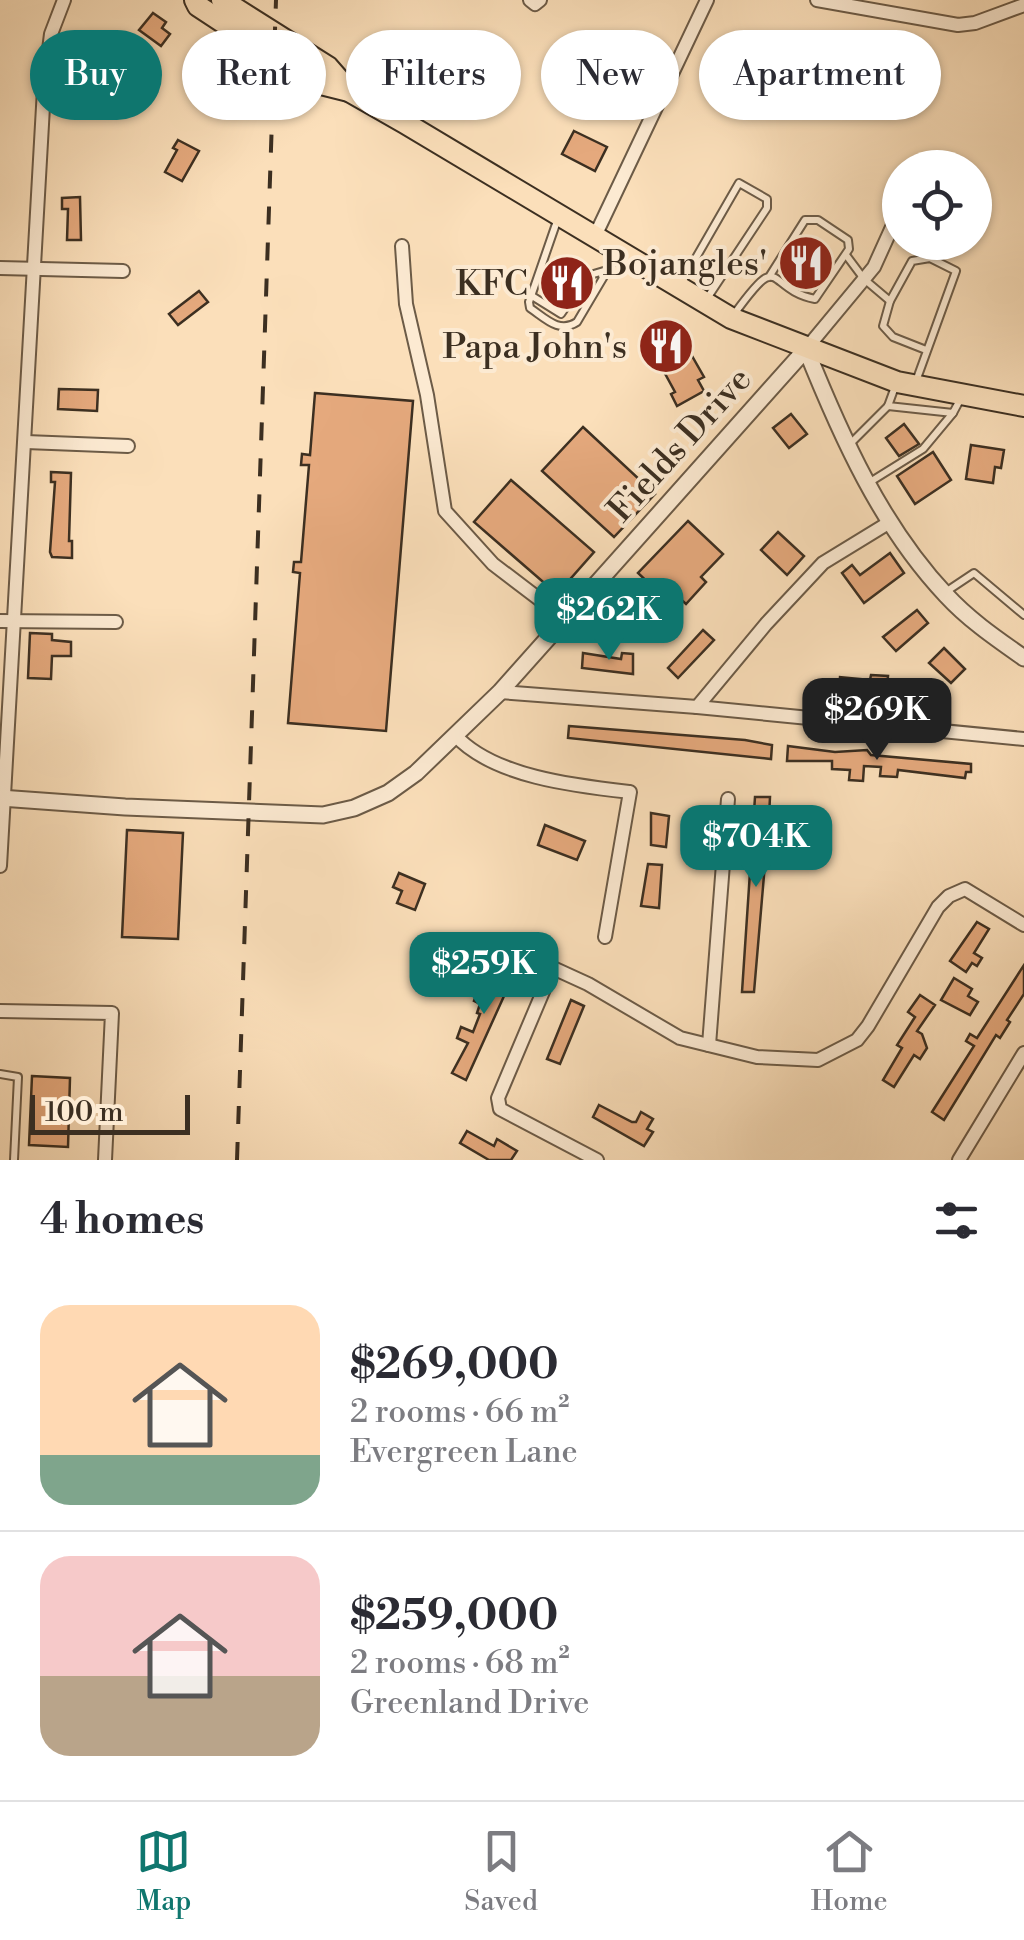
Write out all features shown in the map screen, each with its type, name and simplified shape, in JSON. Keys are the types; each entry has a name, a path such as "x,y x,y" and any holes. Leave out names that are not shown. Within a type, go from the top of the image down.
{"main road":[{"path":"195,0 198,6 291,68 321,84 346,90"},
{"path":"222,0 328,66 346,87"},
{"path":"398,120 731,318 957,404 1024,406"}],"street":[{"path":"53,30 64,0"},
{"path":"595,236 707,0"},
{"path":"817,0 875,6 958,25 975,23 1024,5"},
{"path":"0,866 42,120"},
{"path":"402,246 406,304 427,395 445,511 493,564 564,618"},
{"name":"Fields Drive","path":"2,799 125,808 323,814 354,808 388,794 416,773 500,692 806,349 874,267 882,249"},
{"path":"0,268 123,271"},
{"path":"806,349 848,446 890,522 944,592 1022,654"},
{"path":"26,442 128,446"},
{"path":"697,707 754,637 823,563 890,522"},
{"path":"0,621 116,622"},
{"path":"500,692 1024,739"},
{"path":"455,734 468,750 542,778 630,792 606,937"},
{"path":"708,1045 728,799"},
{"path":"597,1160 500,1108 501,1088 553,968 680,1038 757,1057 818,1060 857,1040 938,907 950,896 965,889 1024,926"},
{"path":"0,1011 112,1013 105,1160"},
{"path":"959,1160 1024,1053"}],"lane":[{"path":"679,287 739,183 767,199 768,208 704,302"},
{"path":"560,215 531,295 530,308 558,327 570,327 577,322 619,251"},
{"path":"731,318 756,284 769,277 776,277 810,300 820,294 846,255 848,240 818,220 805,220 769,277"},
{"path":"846,255 864,279 890,302"},
{"path":"848,446 888,406 926,350 956,272 930,258 912,261 890,302 883,326 893,337 926,350"},
{"path":"531,295 561,314 587,276 608,270"},
{"path":"888,406 957,404"},
{"path":"868,483 923,449 957,404"},
{"path":"944,592 974,572 1024,615"},
{"path":"0,1074 18,1077 14,1160"}],"building":[{"path":"153,13 166,22 162,28 170,34 162,45 162,30 139,30"},
{"path":"574,131 607,147 595,171 562,154"},
{"path":"178,140 199,151 182,181 165,172"},
{"path":"80,197 81,240 67,240 68,209 62,209 62,198"},
{"name":"Bojangles'","path":"809,237 825,247 801,286 787,277"},
{"name":"KFC","path":"570,262 583,270 559,304 549,293"},
{"path":"199,291 208,302 178,325 169,314"},
{"path":"673,335 679,345 684,342 704,377 698,380 704,391 677,406 671,394 675,392 657,359 652,362 646,350"},
{"path":"59,389 98,390 97,411 58,409"},
{"path":"315,393 413,401 386,731 288,723 300,573 293,572 294,562 301,562 309,465 301,465 302,454 310,455"},
{"path":"791,414 807,434 789,448 773,428"},
{"path":"904,424 919,444 899,456 886,438"},
{"path":"583,427 655,494 614,537 542,471"},
{"path":"971,445 1004,450 1001,468 995,467 993,483 966,479"},
{"path":"933,452 951,480 915,504 897,476"},
{"path":"51,472 71,473 72,558 52,557 50,552 55,482 51,482"},
{"path":"511,480 594,552 557,594 474,522"},
{"path":"688,521 723,554 701,577 706,582 686,604 664,584 657,591 638,573"},
{"path":"778,532 804,556 787,575 761,550"},
{"path":"890,553 904,573 864,603 842,573 852,565 860,575"},
{"path":"917,610 928,623 896,651 883,637"},
{"path":"703,630 714,640 678,678 668,668"},
{"path":"30,633 52,634 52,640 71,642 71,656 52,656 51,679 28,678"},
{"path":"944,648 965,669 951,683 929,663"},
{"path":"583,653 621,659 622,653 633,654 633,674 582,668"},
{"path":"871,675 888,676 886,695 839,690 840,677 870,680"},
{"path":"569,726 745,740 772,745 771,759 568,738"},
{"path":"788,746 835,752 867,750 871,755 971,764 971,772 966,772 965,778 898,770 897,777 880,776 881,767 864,766 863,781 849,780 850,770 832,769 832,761 787,761"},
{"path":"755,797 770,797 769,817 754,992 742,992"},
{"path":"651,813 669,816 666,847 651,845"},
{"path":"545,825 585,841 577,860 538,845"},
{"path":"127,830 183,833 178,939 122,937"},
{"path":"648,864 662,865 659,908 641,906"},
{"path":"399,873 425,884 415,910 397,903 402,891 393,887"},
{"path":"977,922 989,929 974,953 982,958 966,972 950,961"},
{"path":"500,960 515,966 514,974 466,1080 452,1073 468,1043 457,1038 461,1027 473,1032 480,1014 480,1004 474,1001 479,988 489,989"},
{"path":"1024,965 1024,994 1007,1020 1010,1022 1000,1038 996,1035 944,1120 932,1112 974,1046 966,1041 970,1034 977,1038"},
{"path":"954,978 972,989 968,996 978,1002 970,1015 941,1000"},
{"path":"920,995 935,1005 917,1031 927,1048 920,1059 914,1055 894,1087 883,1080 902,1048 897,1045 915,1017 908,1012"},
{"path":"571,1000 584,1006 560,1064 547,1059"},
{"path":"32,1076 70,1078 68,1147 29,1145"},
{"path":"599,1105 632,1122 641,1112 653,1119 647,1129 653,1132 644,1146 593,1117"},
{"path":"467,1131 494,1146 497,1139 517,1151 511,1160 489,1160 460,1143"}],"railway":[{"path":"237,1160 276,0"}],"place":[{"name":"Bojangles'","path":"806,263"},
{"name":"KFC","path":"567,283"},
{"name":"Papa John's","path":"666,346"}]}
